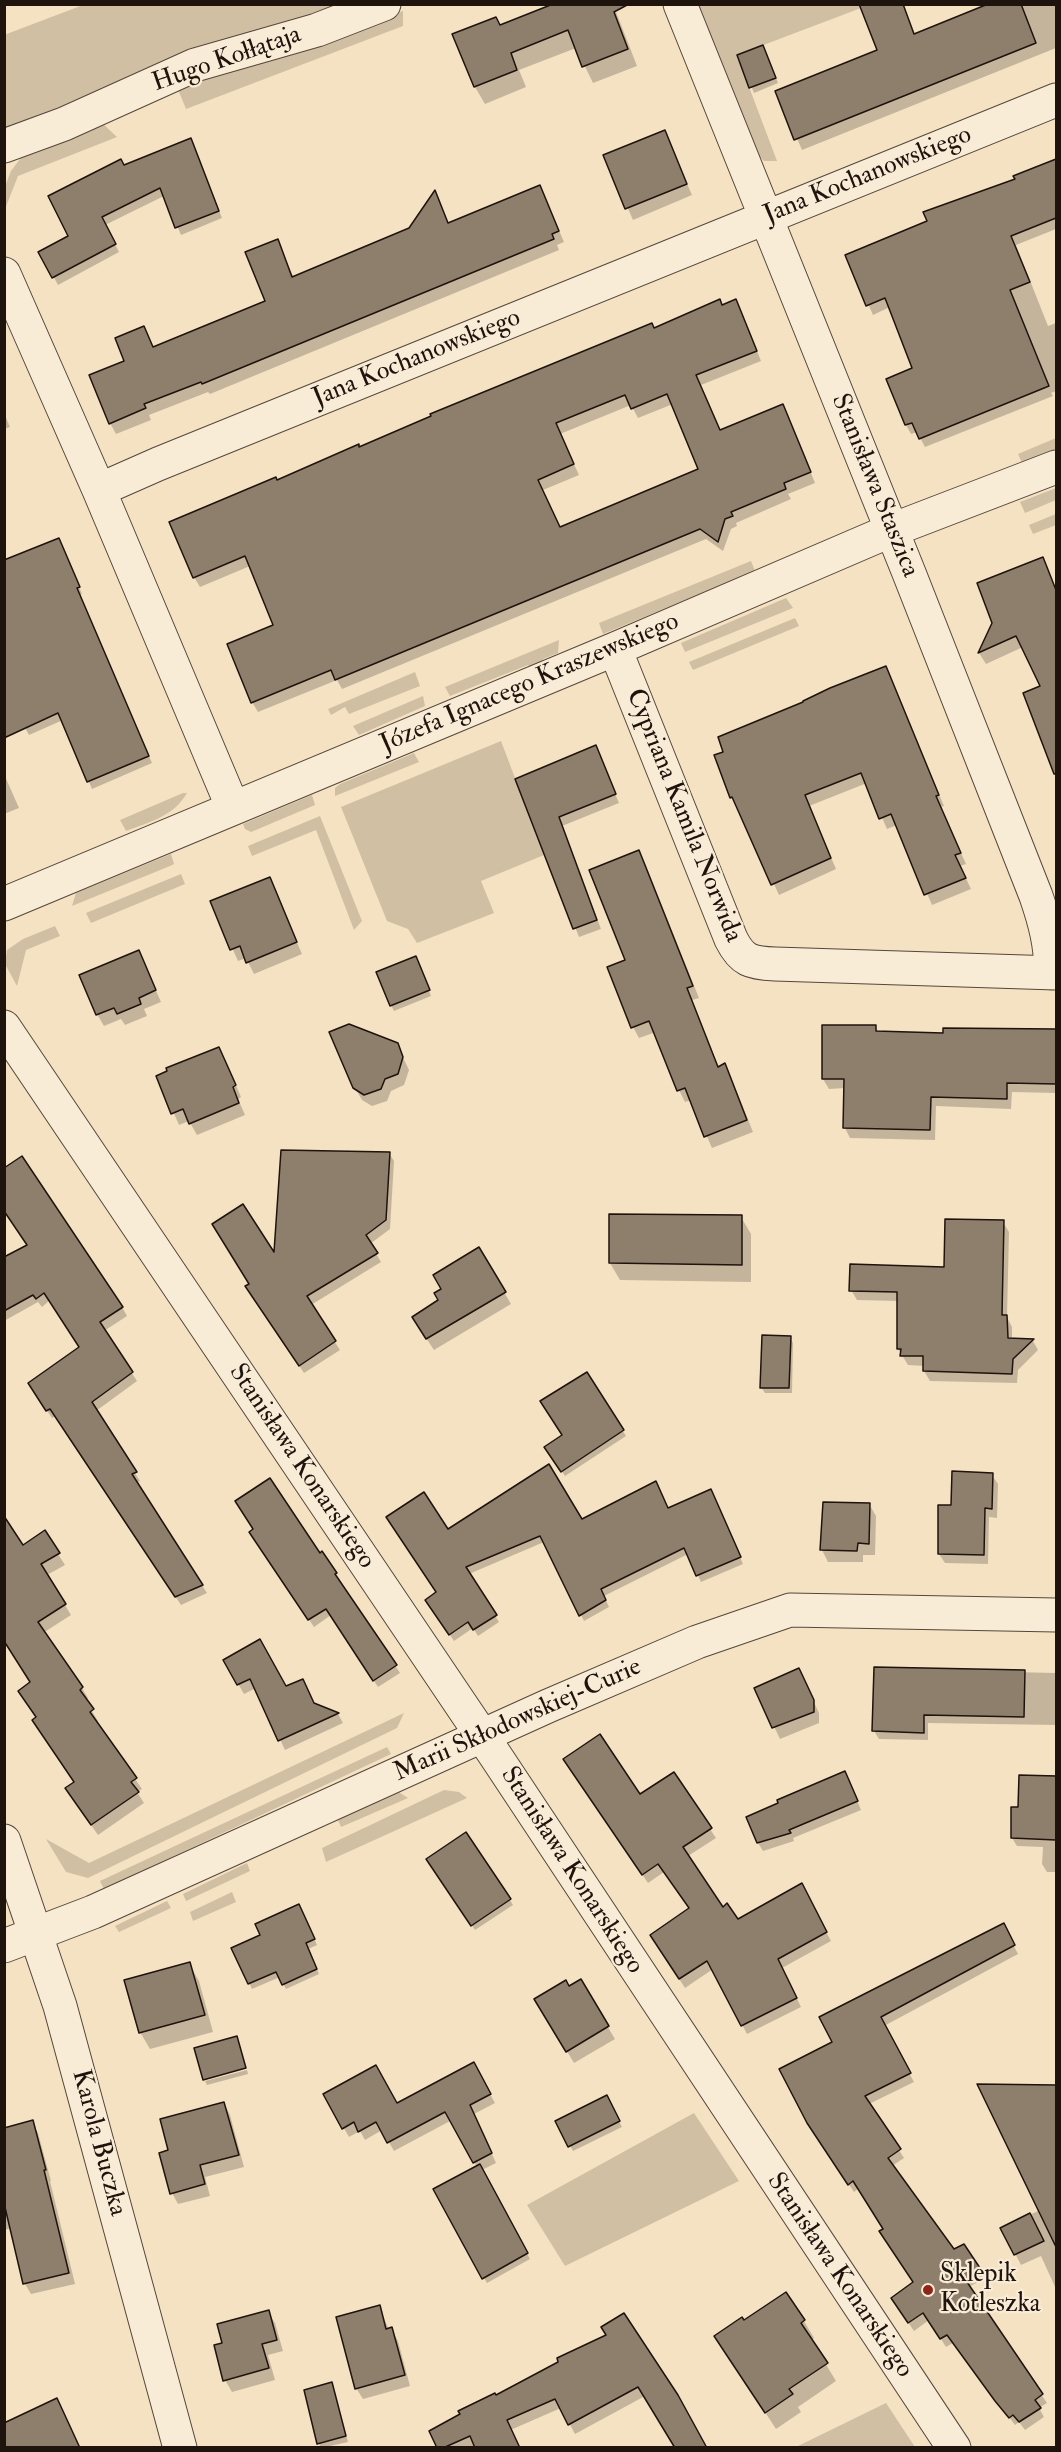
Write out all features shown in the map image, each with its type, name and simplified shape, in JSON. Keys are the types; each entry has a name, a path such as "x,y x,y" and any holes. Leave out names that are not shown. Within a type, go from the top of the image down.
{"street":[{"name":"Hugo Kołłątaja","path":"4,146 64,124 195,65 316,30 384,4"},
{"name":"Stanisława Staszica","path":"680,4 892,530 1036,896 1048,929 1054,973"},
{"name":"Jana Kochanowskiego","path":"99,490 158,464 1056,100"},
{"path":"4,274 99,490 233,808"},
{"name":"Józefa Ignacego Kraszewskiego","path":"4,904 615,649 892,530 1056,467"},
{"name":"Cypriana Kamila Norwida","path":"615,649 731,939 746,960 775,964 1054,973"},
{"name":"Stanisława Konarskiego","path":"4,1027 481,1735 954,2448"},
{"name":"Marii Skłodowskiej-Curie","path":"4,1946 93,1912 481,1735 697,1642 790,1610 1056,1615"},
{"name":"Karola Buczka","path":"4,1841 60,2006 180,2448"}],"shaded area":[{"path":"83,5 371,5 5,136 4,35"},
{"path":"692,5 869,5 737,55 777,161 764,161 754,151"},
{"path":"403,11 403,26 186,109 177,87"},
{"path":"101,122 117,137 18,176 5,209 4,189 11,171 30,146"},
{"path":"1056,438 1056,449 1022,463 1018,454"},
{"path":"1056,488 1056,500 1025,513 1020,502"},
{"path":"1056,514 1056,525 1033,534 1029,525"},
{"path":"751,561 755,571 603,634 599,623"},
{"path":"786,598 793,608 685,652 681,643"},
{"path":"795,618 799,626 693,670 689,662"},
{"path":"559,640 558,653 543,659 545,665 531,671 528,665 450,696 445,687"},
{"path":"415,672 420,686 349,714 345,707 331,715 328,709"},
{"path":"423,696 425,706 359,735 353,726"},
{"path":"501,741 544,855 481,881 494,913 417,943 408,929 387,921 341,807"},
{"path":"414,753 419,762 335,796 335,788 340,784"},
{"path":"187,793 182,801 168,813 152,821 126,831 120,820"},
{"path":"312,795 315,805 251,832 245,829 243,824"},
{"path":"320,816 362,921 354,930 316,830 252,856 248,846"},
{"path":"171,854 174,864 72,906 76,893"},
{"path":"181,874 185,884 91,923 86,913"},
{"path":"55,926 60,936 26,950 17,986 5,964 7,950 23,939"},
{"path":"404,1713 397,1728 88,1878 66,1872 46,1839 89,1863"},
{"path":"387,1747 391,1754 104,1889 100,1881"},
{"path":"444,1790 459,1792 467,1798 326,1862 322,1848"},
{"path":"397,1791 408,1798 341,1827 338,1820"},
{"path":"247,1863 250,1871 186,1901 183,1894"},
{"path":"232,1892 236,1902 193,1921 190,1912"},
{"path":"167,1901 171,1908 119,1932 115,1926"},
{"path":"694,2113 739,2181 565,2266 527,2205"},
{"path":"886,2403 915,2447 796,2447"}],"building":[{"path":"553,4 629,4 614,12 628,49 582,67 568,30 511,53 517,70 474,87 452,34 496,17 500,25"},
{"path":"859,4 903,4 914,34 988,4 1021,4 1036,43 794,140 775,91 877,50"},
{"path":"763,45 776,78 749,88 737,55"},
{"path":"665,130 687,184 625,209 603,155"},
{"path":"191,138 219,211 175,228 160,188 102,217 116,244 52,278 38,252 68,236 48,196 121,159 124,165"},
{"path":"1056,159 1056,218 1011,236 1030,282 1010,290 1049,386 919,439 912,423 905,425 886,379 912,368 885,298 866,306 845,255 927,221 923,212 1015,179 1013,176"},
{"path":"540,185 559,231 552,234 554,239 202,384 201,382 144,404 146,408 109,424 89,375 124,361 115,338 144,326 153,347 265,301 245,252 278,239 292,277 409,228 435,190 448,223"},
{"path":"720,299 722,305 736,299 757,351 696,375 720,430 783,404 811,472 784,483 786,489 731,512 733,516 725,519 718,542 700,529 335,680 331,670 251,703 227,644 273,625 245,556 193,578 169,522 276,477 277,480 359,444 359,447 431,416 430,414 652,323 654,328","holes":["667,394 698,469 560,527 538,480 574,464 556,423 625,395 631,409"]},
{"path":"59,538 80,587 77,588 149,756 87,782 58,713 4,738 4,560"},
{"path":"1043,557 1056,590 1056,774 1054,774 1023,693 1040,686 1016,636 978,653 992,623 977,583"},
{"path":"886,666 939,795 936,796 961,853 955,855 966,878 924,895 891,814 879,819 861,773 805,795 831,858 771,885 732,797 730,798 714,755 723,752 718,737"},
{"path":"596,745 616,794 559,817 597,920 573,929 515,779"},
{"path":"639,850 693,986 687,988 718,1067 725,1063 747,1120 704,1137 685,1088 677,1091 649,1021 631,1028 607,967 625,960 589,870"},
{"path":"270,877 297,942 246,963 240,946 230,950 210,901"},
{"path":"139,950 156,990 139,998 141,1004 117,1014 114,1008 96,1015 79,975"},
{"path":"416,956 430,990 390,1006 376,972"},
{"path":"349,1024 398,1043 403,1057 398,1074 385,1079 381,1089 364,1095 353,1088 329,1032"},
{"path":"822,1025 876,1025 876,1031 943,1033 943,1028 1056,1029 1056,1084 1007,1083 1007,1099 931,1097 930,1130 843,1128 844,1079 822,1079"},
{"path":"219,1047 236,1085 233,1087 239,1103 189,1124 183,1109 171,1114 156,1076 167,1071 166,1068"},
{"path":"281,1150 390,1152 386,1220 366,1235 378,1253 307,1296 336,1341 299,1366 245,1286 249,1284 212,1224 243,1204 274,1252"},
{"path":"22,1156 123,1307 100,1322 133,1372 92,1402 137,1472 132,1474 203,1585 175,1597 50,1409 46,1411 28,1383 79,1347 44,1293 36,1299 33,1295 4,1311 4,1257 27,1245 4,1211 4,1168"},
{"path":"609,1214 742,1215 742,1265 609,1263"},
{"path":"945,1219 1004,1220 1002,1315 1007,1315 1008,1338 1034,1339 1013,1359 1012,1374 923,1371 923,1356 900,1356 901,1349 897,1349 897,1292 849,1291 850,1264 944,1267"},
{"path":"479,1247 506,1292 426,1339 412,1317 438,1300 434,1293 441,1289 433,1275"},
{"path":"762,1335 791,1336 789,1388 760,1388"},
{"path":"587,1372 624,1430 561,1472 544,1447 562,1435 540,1401"},
{"path":"549,1464 582,1519 656,1481 668,1508 711,1489 741,1557 696,1576 684,1548 601,1589 606,1600 579,1616 540,1536 466,1567 497,1615 473,1630 468,1622 449,1635 425,1600 436,1592 386,1517 424,1492 448,1529"},
{"path":"952,1471 993,1473 992,1509 985,1508 984,1555 938,1554 938,1505 951,1505"},
{"path":"270,1478 320,1553 322,1551 337,1573 335,1574 397,1665 373,1681 326,1609 308,1620 249,1532 253,1529 235,1501"},
{"path":"823,1502 870,1503 869,1544 858,1543 857,1551 820,1550"},
{"path":"4,1516 23,1545 45,1530 60,1553 41,1564 66,1604 38,1622 83,1687 80,1690 94,1709 90,1712 137,1778 131,1782 139,1792 91,1825 65,1788 74,1782 32,1720 36,1717 18,1691 30,1682 4,1641"},
{"path":"260,1639 286,1686 303,1679 314,1703 339,1713 278,1741 250,1679 237,1685 223,1660"},
{"path":"874,1667 1025,1670 1024,1717 924,1715 924,1733 872,1731"},
{"path":"799,1668 814,1700 814,1712 772,1728 754,1688"},
{"path":"600,1734 640,1794 674,1772 712,1828 683,1847 723,1907 727,1903 738,1919 802,1883 827,1932 778,1959 797,1998 741,2026 707,1961 679,1979 650,1935 689,1908 658,1864 642,1875 563,1759"},
{"path":"845,1771 858,1801 789,1830 791,1833 757,1843 746,1817 778,1803 777,1800"},
{"path":"1019,1775 1056,1776 1056,1840 1011,1838 1011,1807 1018,1807"},
{"path":"466,1832 511,1899 471,1926 426,1859"},
{"path":"299,1904 315,1939 306,1943 317,1969 282,1985 276,1972 248,1984 231,1948 260,1935 255,1924"},
{"path":"1004,1923 1015,1945 881,2017 911,2073 865,2096 901,2149 888,2158 954,2249 964,2244 982,2271 965,2279 1043,2394 1035,2400 1041,2408 1019,2422 1013,2415 1009,2418 947,2335 940,2339 923,2313 908,2323 891,2298 913,2282 879,2231 883,2229 853,2181 848,2185 807,2123 779,2069 832,2042 819,2017"},
{"path":"190,1962 205,2015 139,2033 124,1980"},
{"path":"581,1979 609,2026 566,2052 534,1999 566,1980 569,1986"},
{"path":"237,2036 246,2068 203,2080 194,2048"},
{"path":"474,2062 491,2094 470,2105 492,2153 473,2163 445,2112 387,2143 376,2122 358,2132 354,2122 342,2129 323,2094 376,2065 397,2103"},
{"path":"977,2084 1056,2085 1056,2247"},
{"path":"607,2095 620,2121 568,2147 555,2121"},
{"path":"224,2102 239,2155 200,2165 205,2184 170,2194 159,2153 168,2150 160,2119"},
{"path":"33,2120 69,2273 23,2284 4,2203 4,2128"},
{"path":"480,2164 528,2253 482,2279 433,2189"},
{"path":"1030,2213 1044,2241 1014,2255 1000,2228"},
{"path":"786,2292 805,2320 801,2323 828,2363 789,2389 793,2394 765,2413 714,2336 742,2317 744,2320"},
{"path":"380,2305 386,2329 392,2327 405,2375 355,2389 336,2317"},
{"path":"269,2310 277,2340 262,2344 269,2368 223,2381 214,2345 222,2343 217,2324"},
{"path":"624,2313 678,2395 707,2448 675,2448 638,2387 568,2425 555,2399 507,2420 520,2448 475,2448 470,2436 443,2448 437,2448 429,2431 460,2414 458,2411 495,2393 496,2395 558,2362 557,2358 606,2335 601,2327"},
{"path":"332,2382 346,2436 317,2444 304,2390"},
{"path":"57,2398 80,2448 4,2448 4,2423"}],"place":[{"name":"Sklepik Kotleszka","path":"928,2290"}]}
